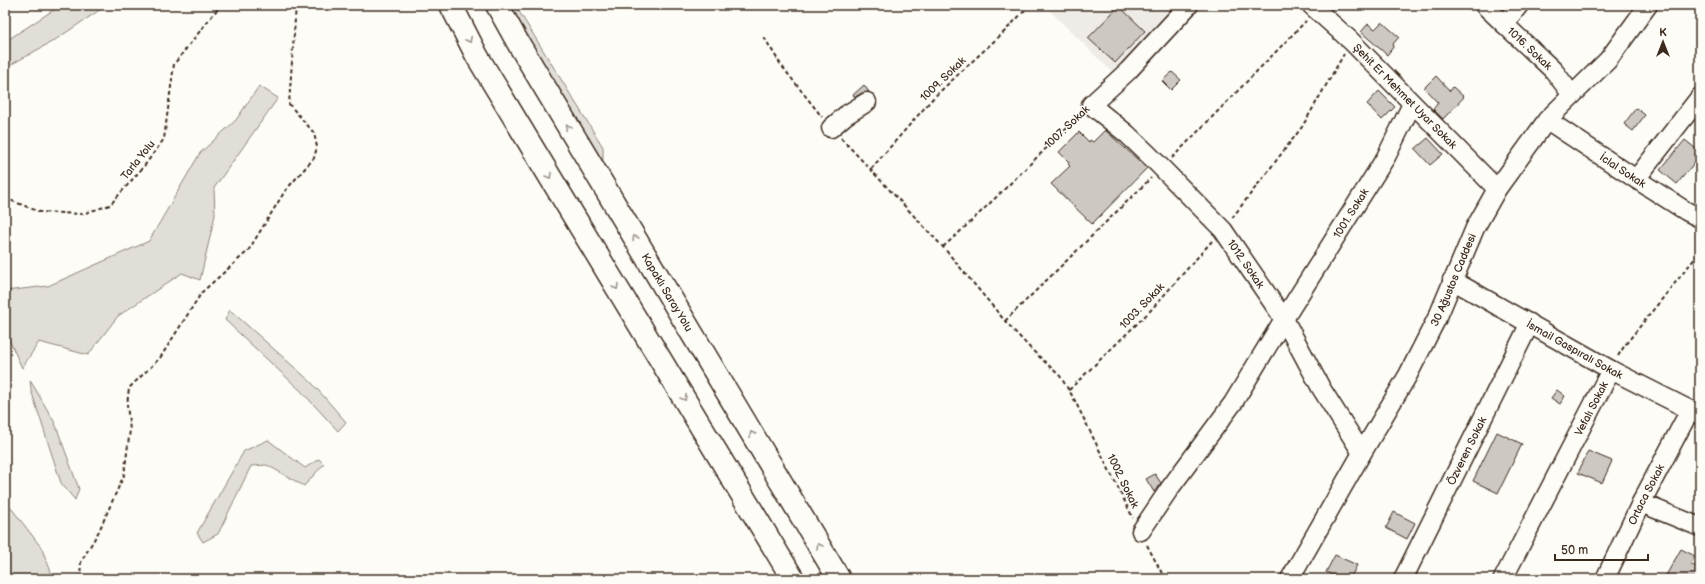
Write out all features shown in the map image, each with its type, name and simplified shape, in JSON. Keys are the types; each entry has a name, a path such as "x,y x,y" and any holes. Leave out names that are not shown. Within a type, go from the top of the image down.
{"highway":[{"path":"451,5 477,56 793,579"},
{"name":"Kapaklı Saray Yolu","path":"496,5 516,41 839,579"}],"street":[{"name":"1007. Sokak","path":"1091,105 1128,71 1189,5"},
{"name":"Şehit Er Mehmet Uyar Sokak","path":"1312,5 1351,41 1498,189"},
{"name":"1016. Sokak","path":"1484,5 1554,71 1572,95"},
{"path":"1504,24 1519,5"},
{"name":"30 Ağustos Caddesi","path":"1290,579 1408,375 1439,314 1475,228 1498,189 1547,120 1608,60 1648,5"},
{"path":"1636,179 1700,97"},
{"path":"831,128 867,102"},
{"name":"1001. Sokak","path":"1141,531 1170,488 1233,403 1386,157 1412,104"},
{"name":"1012. Sokak","path":"1091,105 1127,134 1223,230 1284,320 1321,388 1362,453"},
{"name":"İclal Sokak","path":"1547,120 1636,179 1700,218"},
{"name":"İsmail Gaspıralı Sokak","path":"1452,280 1611,370 1695,413"},
{"name":"Özveren Sokak","path":"1403,579 1530,323"},
{"name":"Vefalı Sokak","path":"1503,579 1611,370"},
{"name":"Ortaca Sokak","path":"1605,579 1641,503 1695,413"},
{"path":"1641,503 1700,527"}],"path":[{"name":"Tarla Yolu","path":"5,198 40,212 82,214 110,205 145,165 164,140 174,64 215,12 223,5"},
{"path":"80,579 81,562 99,531 124,475 130,430 127,405 129,388 160,358 202,292 248,251 286,191 314,158 317,146 314,133 289,104 296,5"},
{"name":"1009. Sokak","path":"871,169 934,97 1004,32 1030,5"},
{"name":"1002. Sokak","path":"764,37 781,65 831,128 943,247 1005,321 1031,349 1060,376 1069,390 1127,509 1141,531 1165,579"},
{"name":"1003. Sokak","path":"1069,390 1150,311 1223,230 1302,127 1351,41"},
{"name":"1007. Sokak","path":"943,247 988,207 1043,150 1091,105"},
{"name":"Vefalı Sokak","path":"1611,370 1624,345 1700,252"}],"shaded area":[{"path":"61,5 107,5 55,40 5,68 6,41"},
{"path":"502,5 515,5 603,147 603,163 675,283 625,217"},
{"path":"1183,5 1114,74 1045,6"},
{"path":"259,86 278,98 214,188 215,215 200,280 182,273 118,316 88,355 39,342 22,368 5,331 5,291 48,286 149,241 200,153 236,120"},
{"path":"230,310 312,383 346,422 338,431 301,391 225,320"},
{"path":"30,380 55,423 79,489 75,500 61,483 31,390"},
{"path":"268,440 305,468 319,459 324,464 304,486 267,465 251,466 218,534 203,542 197,533 244,451"},
{"path":"5,500 41,547 54,579 12,579 5,569"}],"building":[{"path":"1119,6 1145,31 1115,63 1088,38"},
{"path":"1382,22 1399,37 1387,55 1361,32 1368,24 1375,29"},
{"path":"1172,72 1181,80 1171,90 1162,81"},
{"path":"1436,76 1450,91 1453,87 1464,97 1443,119 1433,109 1438,103 1424,88"},
{"path":"864,85 869,92 862,93 855,97 853,95"},
{"path":"1379,91 1395,107 1382,120 1367,104"},
{"path":"1636,108 1645,115 1633,131 1624,124"},
{"path":"1105,130 1147,168 1092,224 1051,184 1070,166 1068,164 1069,162 1059,152 1079,132 1089,142 1090,140 1093,142"},
{"path":"1428,138 1443,154 1430,165 1415,149"},
{"path":"1685,140 1700,152 1700,156 1677,184 1660,170"},
{"path":"1557,390 1565,396 1560,404 1551,398"},
{"path":"1497,432 1522,444 1498,493 1473,481"},
{"path":"1588,451 1612,461 1602,483 1578,473"},
{"path":"1155,474 1161,483 1154,492 1146,479"},
{"path":"1394,512 1415,523 1407,539 1386,528"},
{"path":"1681,549 1695,556 1691,564 1700,569 1700,579 1664,579"},
{"path":"1335,555 1357,565 1350,579 1341,579 1326,572"}]}
